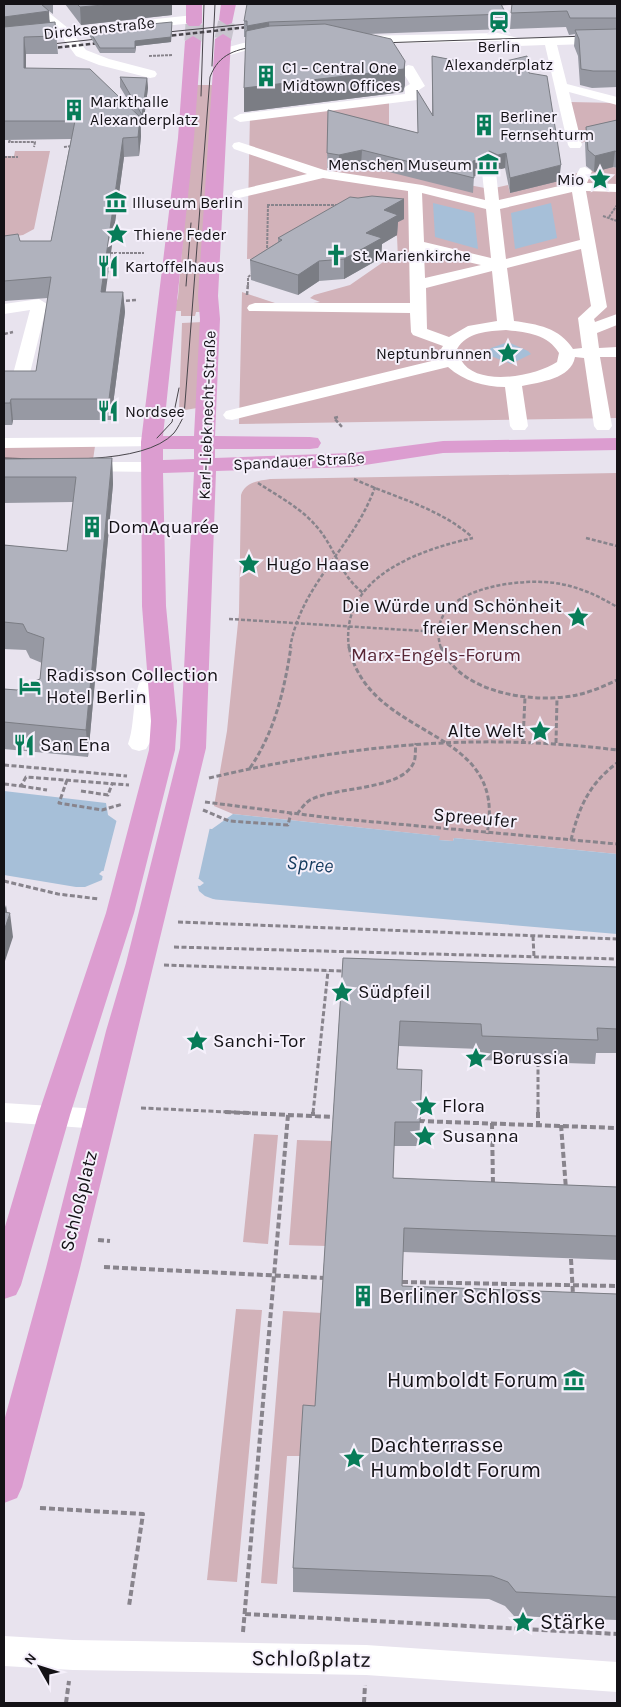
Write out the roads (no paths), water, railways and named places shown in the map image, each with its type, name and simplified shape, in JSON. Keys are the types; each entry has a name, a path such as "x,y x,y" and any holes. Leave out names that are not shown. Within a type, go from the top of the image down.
{"main road":[{"name":"Karl-Liebknecht-Straße","path":"166,918 193,796 206,455 204,415 210,319 208,296 224,36 228,4"},
{"path":"4,1285 112,906 142,787 164,734 154,606 154,467 152,442 186,138 194,22"},
{"name":"Spandauer Straße","path":"152,442 206,455 352,460 443,447 617,444"},
{"name":"Spandauer Straße","path":"154,467 206,455"},
{"name":"Schloßplatz","path":"4,1487 63,1268 99,1119 141,964 166,918"}],"street":[{"path":"31,4 65,32 81,53 150,74"},
{"name":"Dircksenstraße","path":"4,39 65,32 194,22"},
{"path":"224,36 270,43"},
{"path":"224,36 270,43 288,42"},
{"path":"346,40 498,37 518,42 617,40"},
{"path":"550,41 574,141 590,134"},
{"path":"240,118 412,97 412,87 418,86 408,68"},
{"path":"560,86 617,100"},
{"path":"239,146 323,174 421,189 493,206 578,186 617,188"},
{"path":"578,186 585,171"},
{"path":"489,172 506,326"},
{"path":"239,194 323,174"},
{"path":"578,186 596,216 588,243 599,307 586,318 603,426"},
{"path":"421,189 414,206 419,332 452,344"},
{"path":"398,205 414,206"},
{"path":"418,285 588,243"},
{"path":"416,245 500,265"},
{"path":"4,309 34,304 21,377 4,385"},
{"path":"255,308 419,308"},
{"path":"588,331 617,318"},
{"path":"521,327 547,334 564,346 567,353 564,364 553,373 535,380 513,382 482,378 459,368 452,361 450,355 452,344 458,338 478,328 521,327"},
{"path":"567,353 617,352"},
{"path":"232,415 452,361"},
{"path":"513,382 519,426"},
{"name":"Spandauer Straße","path":"4,443 152,442"},
{"name":"Spandauer Straße","path":"67,467 154,467"},
{"path":"139,744 148,684 160,668"},
{"path":"4,1112 99,1119"},
{"name":"Schloßplatz","path":"4,1651 73,1656 366,1660 617,1678"}],"water":[{"path":"433,203 474,213 478,249 435,237"},
{"path":"551,203 557,238 515,249 511,213"},
{"name":"Neptunbrunnen","path":"508,342 531,354 511,364 486,354 491,348"},
{"name":"Spree","path":"4,791 106,803 108,815 118,822 212,829 233,814 440,836 439,840 453,841 454,838 617,854 617,934 82,888 4,875","holes":["102,871 199,879 204,883 200,886 104,877 99,874"]}],"tunnel":[{"path":"223,39 227,20"},
{"path":"193,41 194,23"}],"tram line":[{"path":"203,28 204,4"},
{"path":"214,27 215,4"},
{"path":"488,5 531,4"},
{"path":"214,27 257,23"},
{"path":"203,28 214,27"},
{"path":"212,66 214,27"},
{"path":"158,33 203,28"},
{"path":"201,96 203,28"},
{"path":"380,43 617,35"},
{"path":"43,45 106,38"},
{"path":"4,458 68,459 118,456 141,451 160,444 177,429 184,416 210,77 218,62 224,57 236,51 260,46"},
{"path":"186,286 191,223"},
{"path":"157,438 172,422 179,388"}],"railway":[{"path":"158,37 258,26"},
{"path":"44,49 108,42"}],"place":[{"name":"Berlin Alexanderplatz","path":"499,22"},
{"name":"C1 – Central One Midtown Offices","path":"266,76"},
{"name":"Markthalle Alexanderplatz","path":"74,110"},
{"name":"Berliner Fernsehturm","path":"484,125"},
{"name":"Menschen Museum","path":"488,164"},
{"name":"Mio","path":"600,179"},
{"name":"Illuseum Berlin","path":"116,202"},
{"name":"Thiene Feder","path":"117,234"},
{"name":"St. Marienkirche","path":"336,255"},
{"name":"Kartoffelhaus","path":"108,266"},
{"name":"Neptunbrunnen","path":"508,353"},
{"name":"Nordsee","path":"108,411"},
{"name":"DomAquarée","path":"92,527"},
{"name":"Hugo Haase","path":"249,564"},
{"name":"Die Würde und Schönheit freier Menschen","path":"578,617"},
{"name":"Radisson Collection Hotel Berlin","path":"30,686"},
{"name":"Alte Welt","path":"540,731"},
{"name":"San Ena","path":"24,745"},
{"name":"Südpfeil","path":"342,992"},
{"name":"Sanchi-Tor","path":"197,1041"},
{"name":"Borussia","path":"476,1058"},
{"name":"Flora","path":"426,1106"},
{"name":"Susanna","path":"425,1136"},
{"name":"Berliner Schloss","path":"363,1296"},
{"name":"Humboldt Forum","path":"574,1380"},
{"name":"Dachterrasse Humboldt Forum","path":"354,1458"},
{"name":"Stärke","path":"523,1622"}],"park label":[{"name":"Marx-Engels-Forum","path":"436,655"}]}
